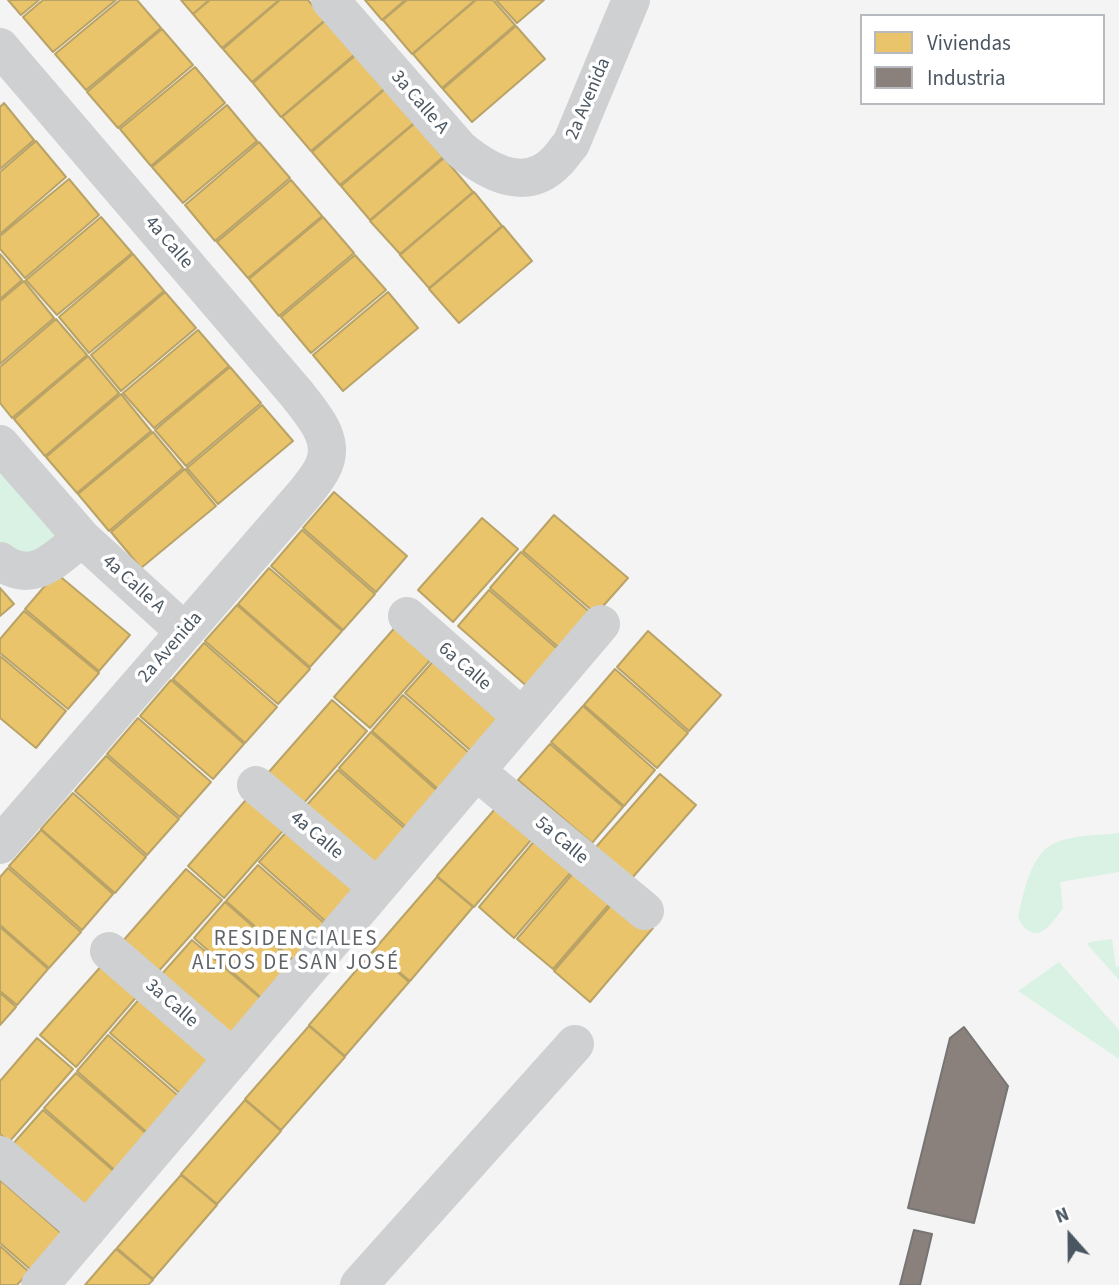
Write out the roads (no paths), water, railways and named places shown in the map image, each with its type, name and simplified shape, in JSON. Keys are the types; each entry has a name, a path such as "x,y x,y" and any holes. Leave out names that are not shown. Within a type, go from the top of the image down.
{"street":[{"name":"3a Calle A","path":"330,0 460,149 493,172 508,177 526,178"},
{"name":"2a Avenida","path":"526,178 541,174 556,163 571,144 631,0"},
{"name":"4a Calle","path":"0,47 296,393 316,419 327,444"},
{"name":"4a Calle A","path":"0,444 82,538 185,632"},
{"name":"2a Avenida","path":"0,845 306,492 323,468 327,444"},
{"path":"0,561 13,569 37,570 48,565 82,538"},
{"name":"6a Calle","path":"407,617 522,717"},
{"path":"40,1285 601,624"},
{"name":"5a Calle","path":"476,771 645,911"},
{"name":"4a Calle","path":"256,785 377,887"},
{"name":"3a Calle","path":"109,951 233,1058"},
{"path":"359,1285 575,1044"},
{"path":"0,1155 86,1230"}],"district":[{"name":"RESIDENCIALES ALTOS DE SAN JOSÉ","path":"296,952"}]}
